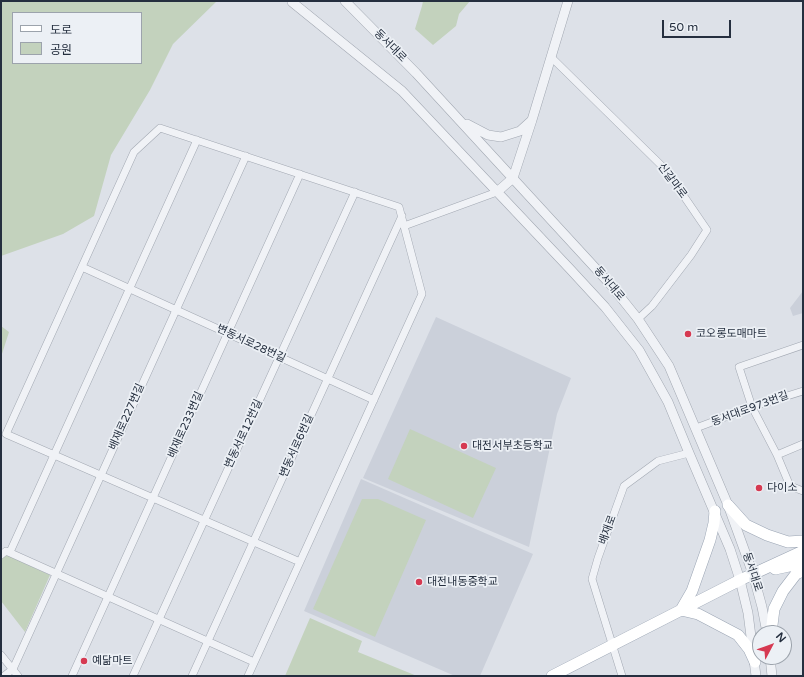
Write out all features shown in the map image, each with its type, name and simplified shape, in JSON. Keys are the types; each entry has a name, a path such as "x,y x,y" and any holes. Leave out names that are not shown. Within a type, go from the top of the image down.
{"main road":[{"path":"728,505 746,525 767,535 788,542 803,541"},
{"path":"681,610 692,591 710,540 715,511"},
{"path":"556,675 740,580 803,551"},
{"path":"753,574 803,563"},
{"path":"772,625 774,609 782,591 796,574 803,571"},
{"path":"681,610 698,614 738,635 749,649 752,657"}],"street":[{"name":"동서대로","path":"346,1 461,121 610,284 638,319 669,366 696,428 728,505 753,574 765,625"},
{"path":"404,226 498,192 513,178 568,1"},
{"name":"동서대로","path":"292,2 402,91 595,296 639,350 668,402 730,549 740,580 748,613 752,646"},
{"name":"신갈마로","path":"551,57 666,170 707,230 691,255 652,306 638,319"},
{"path":"461,121 488,135 501,137 520,131 532,120"},
{"path":"248,676 254,662 300,562 374,400 422,294 399,207 160,128 134,152 6,434 300,562"},
{"path":"10,552 197,140"},
{"name":"배재로227번길","path":"13,670 246,156"},
{"name":"배재로233번길","path":"72,676 300,174"},
{"name":"변동서로12번길","path":"133,676 355,192"},
{"name":"변동서로6번길","path":"192,676 402,216"},
{"name":"변동서로28번길","path":"82,267 374,400"},
{"path":"803,345 739,367 752,407 777,455 790,486 803,491"},
{"name":"동서대로973번길","path":"696,428 803,390"},
{"path":"777,455 803,444"},
{"name":"배재로","path":"622,676 592,579 598,558 624,486 658,461 689,452"},
{"path":"1,555 6,550 254,662"},
{"path":"1,655 18,676"},
{"name":"동서대로","path":"754,665 756,676"},
{"path":"771,665 772,676"},
{"path":"4,676 13,670"}],"shaded area":[{"path":"803,291 803,313 793,316 790,308"},
{"name":"대전서부초등학교","path":"436,317 571,378 557,414 529,547 363,478"},
{"name":"대전내동중학교","path":"361,479 533,554 480,676 455,676 304,611"}],"green space":[{"path":"1,1 217,1 173,44 150,90 111,155 94,216 63,234 1,256"},
{"path":"423,1 470,1 459,14 456,26 433,45 415,29"},
{"path":"1,326 9,332 1,357"},
{"path":"410,429 496,468 473,518 388,479"},
{"path":"362,499 378,499 426,520 375,637 313,609"},
{"path":"7,555 50,575 25,632 1,601 1,559"},
{"path":"310,618 362,641 358,652 417,676 285,676"}],"place":[{"name":"코오롱도매마트","path":"688,334"},
{"name":"대전서부초등학교","path":"464,446"},
{"name":"다이소","path":"759,488"},
{"name":"대전내동중학교","path":"419,582"},
{"name":"예닮마트","path":"84,661"}]}
